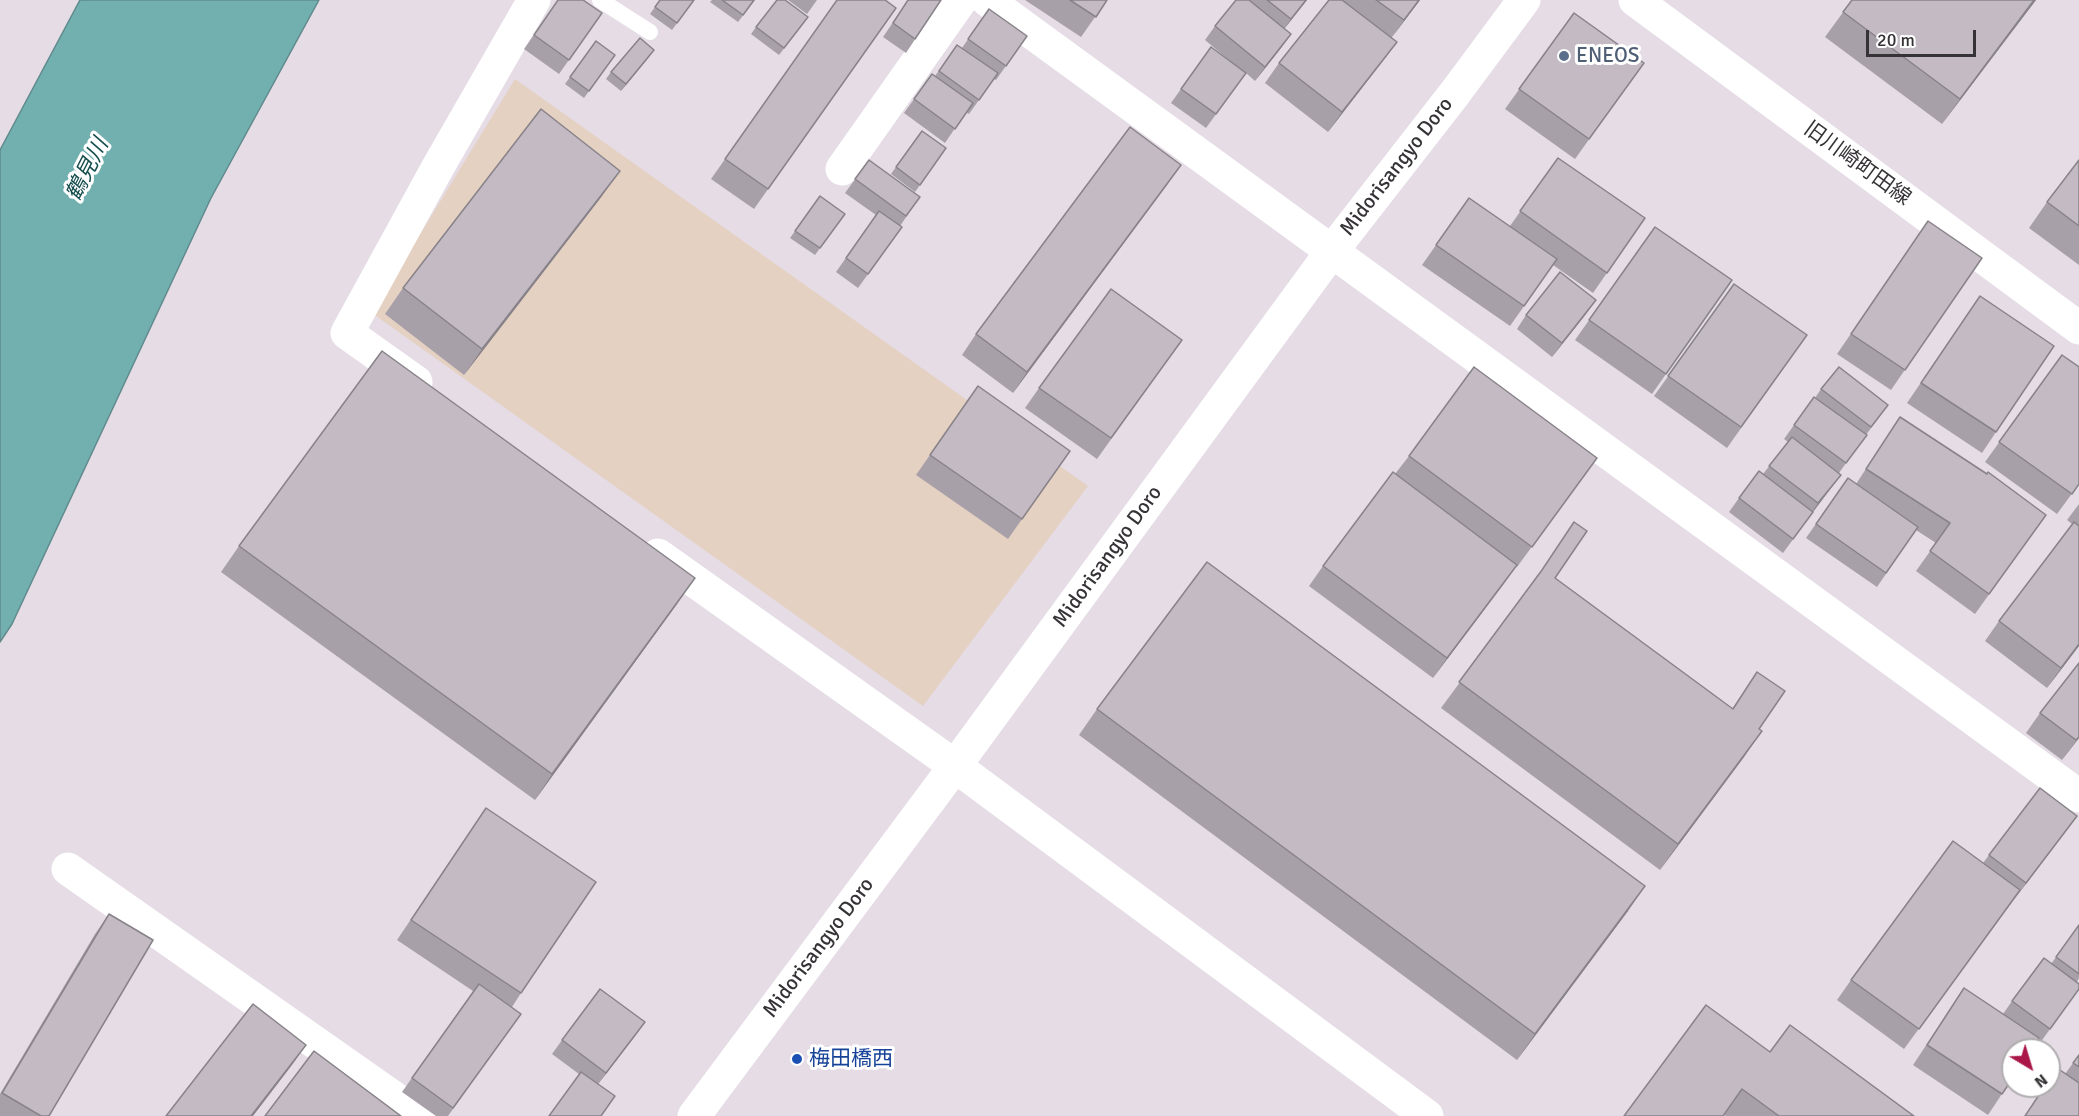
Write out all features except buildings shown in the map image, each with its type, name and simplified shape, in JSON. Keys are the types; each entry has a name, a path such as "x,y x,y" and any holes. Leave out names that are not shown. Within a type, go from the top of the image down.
{"street":[{"path":"443,402 347,333 438,167 534,0"},
{"path":"842,169 961,0"},
{"path":"987,0 2079,796"},
{"name":"Midorisangyo Doro","path":"694,1116 955,766 1332,251 1524,0"},
{"name":"旧川崎町田線","path":"1635,0 2079,328"},
{"path":"636,539 955,766 1427,1116"},
{"path":"68,869 420,1116"}],"lane":[{"path":"600,0 650,32"}],"shaded area":[{"path":"515,79 1088,486 923,706 372,313"}],"water":[{"name":"鶴見川","path":"80,0 319,0 211,198 12,624 0,642 0,150"}],"place":[{"name":"ENEOS","path":"1564,56"},
{"name":"梅田橋西","path":"797,1059"}]}
